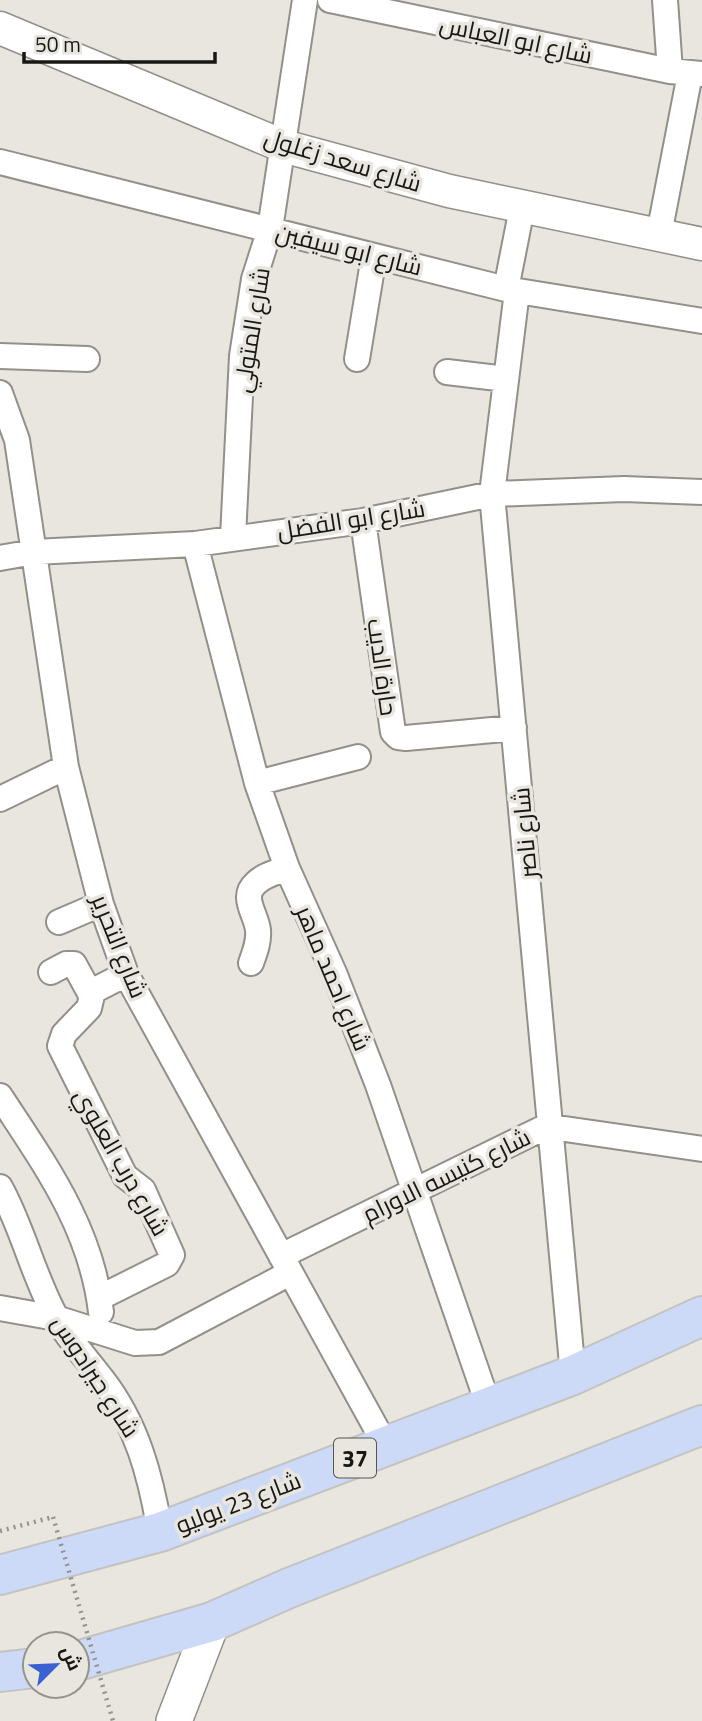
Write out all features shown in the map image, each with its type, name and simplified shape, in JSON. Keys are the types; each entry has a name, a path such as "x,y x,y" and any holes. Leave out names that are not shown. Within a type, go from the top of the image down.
{"main road":[{"name":"شارع 23 يوليو","path":"0,1575 160,1532 573,1375 702,1316"},
{"path":"91,1657 212,1622 289,1588 702,1425"},
{"path":"174,1721 212,1622"},
{"path":"0,1672 21,1670"}],"street":[{"name":"شارع المتولي","path":"233,537 242,356 254,279 271,229 305,0"},
{"name":"شارع ابو العباس","path":"330,0 687,73"},
{"path":"659,234 687,73 664,0"},
{"name":"شارع سعد زغلول","path":"0,28 283,146 449,191 702,244"},
{"name":"شارع ابو سيفين","path":"0,162 512,290 702,321"},
{"name":"شارع ناصر","path":"522,208 492,494 573,1375"},
{"path":"357,359 374,257"},
{"path":"0,356 88,359"},
{"path":"447,372 506,379"},
{"name":"شارع التحرير","path":"0,393 17,440 66,767 101,904 126,974 386,1446"},
{"name":"شارع ابو الفضل","path":"0,558 34,552 195,544 363,521 492,494 624,489 702,492"},
{"name":"حارة الديب","path":"363,521 393,732 398,737 406,738 514,728"},
{"name":"شارع احمد ماهر","path":"195,544 257,783 287,868 335,975 378,1085 489,1407"},
{"path":"257,783 358,757"},
{"path":"0,799 66,767"},
{"path":"251,963 257,946 258,929 250,907 249,894 260,879 287,868"},
{"path":"59,922 101,904"},
{"path":"51,972 66,964 74,964 91,995"},
{"name":"شارع درب العلوي","path":"99,1298 167,1264 172,1255 143,1190 125,1176 61,1051 62,1038 89,1008 91,995 126,974"},
{"path":"0,1096 71,1209 88,1253 99,1298 103,1333"},
{"name":"شارع كنيسه الاورام","path":"0,1308 56,1318 135,1343 159,1342 286,1264 414,1191 539,1130 551,1127 702,1149"},
{"name":"شارع جيرادوس","path":"0,1187 56,1318 78,1352 103,1379 126,1414 143,1452 154,1493 160,1532"}],"path":[{"path":"0,1531 52,1517 113,1721"}]}
